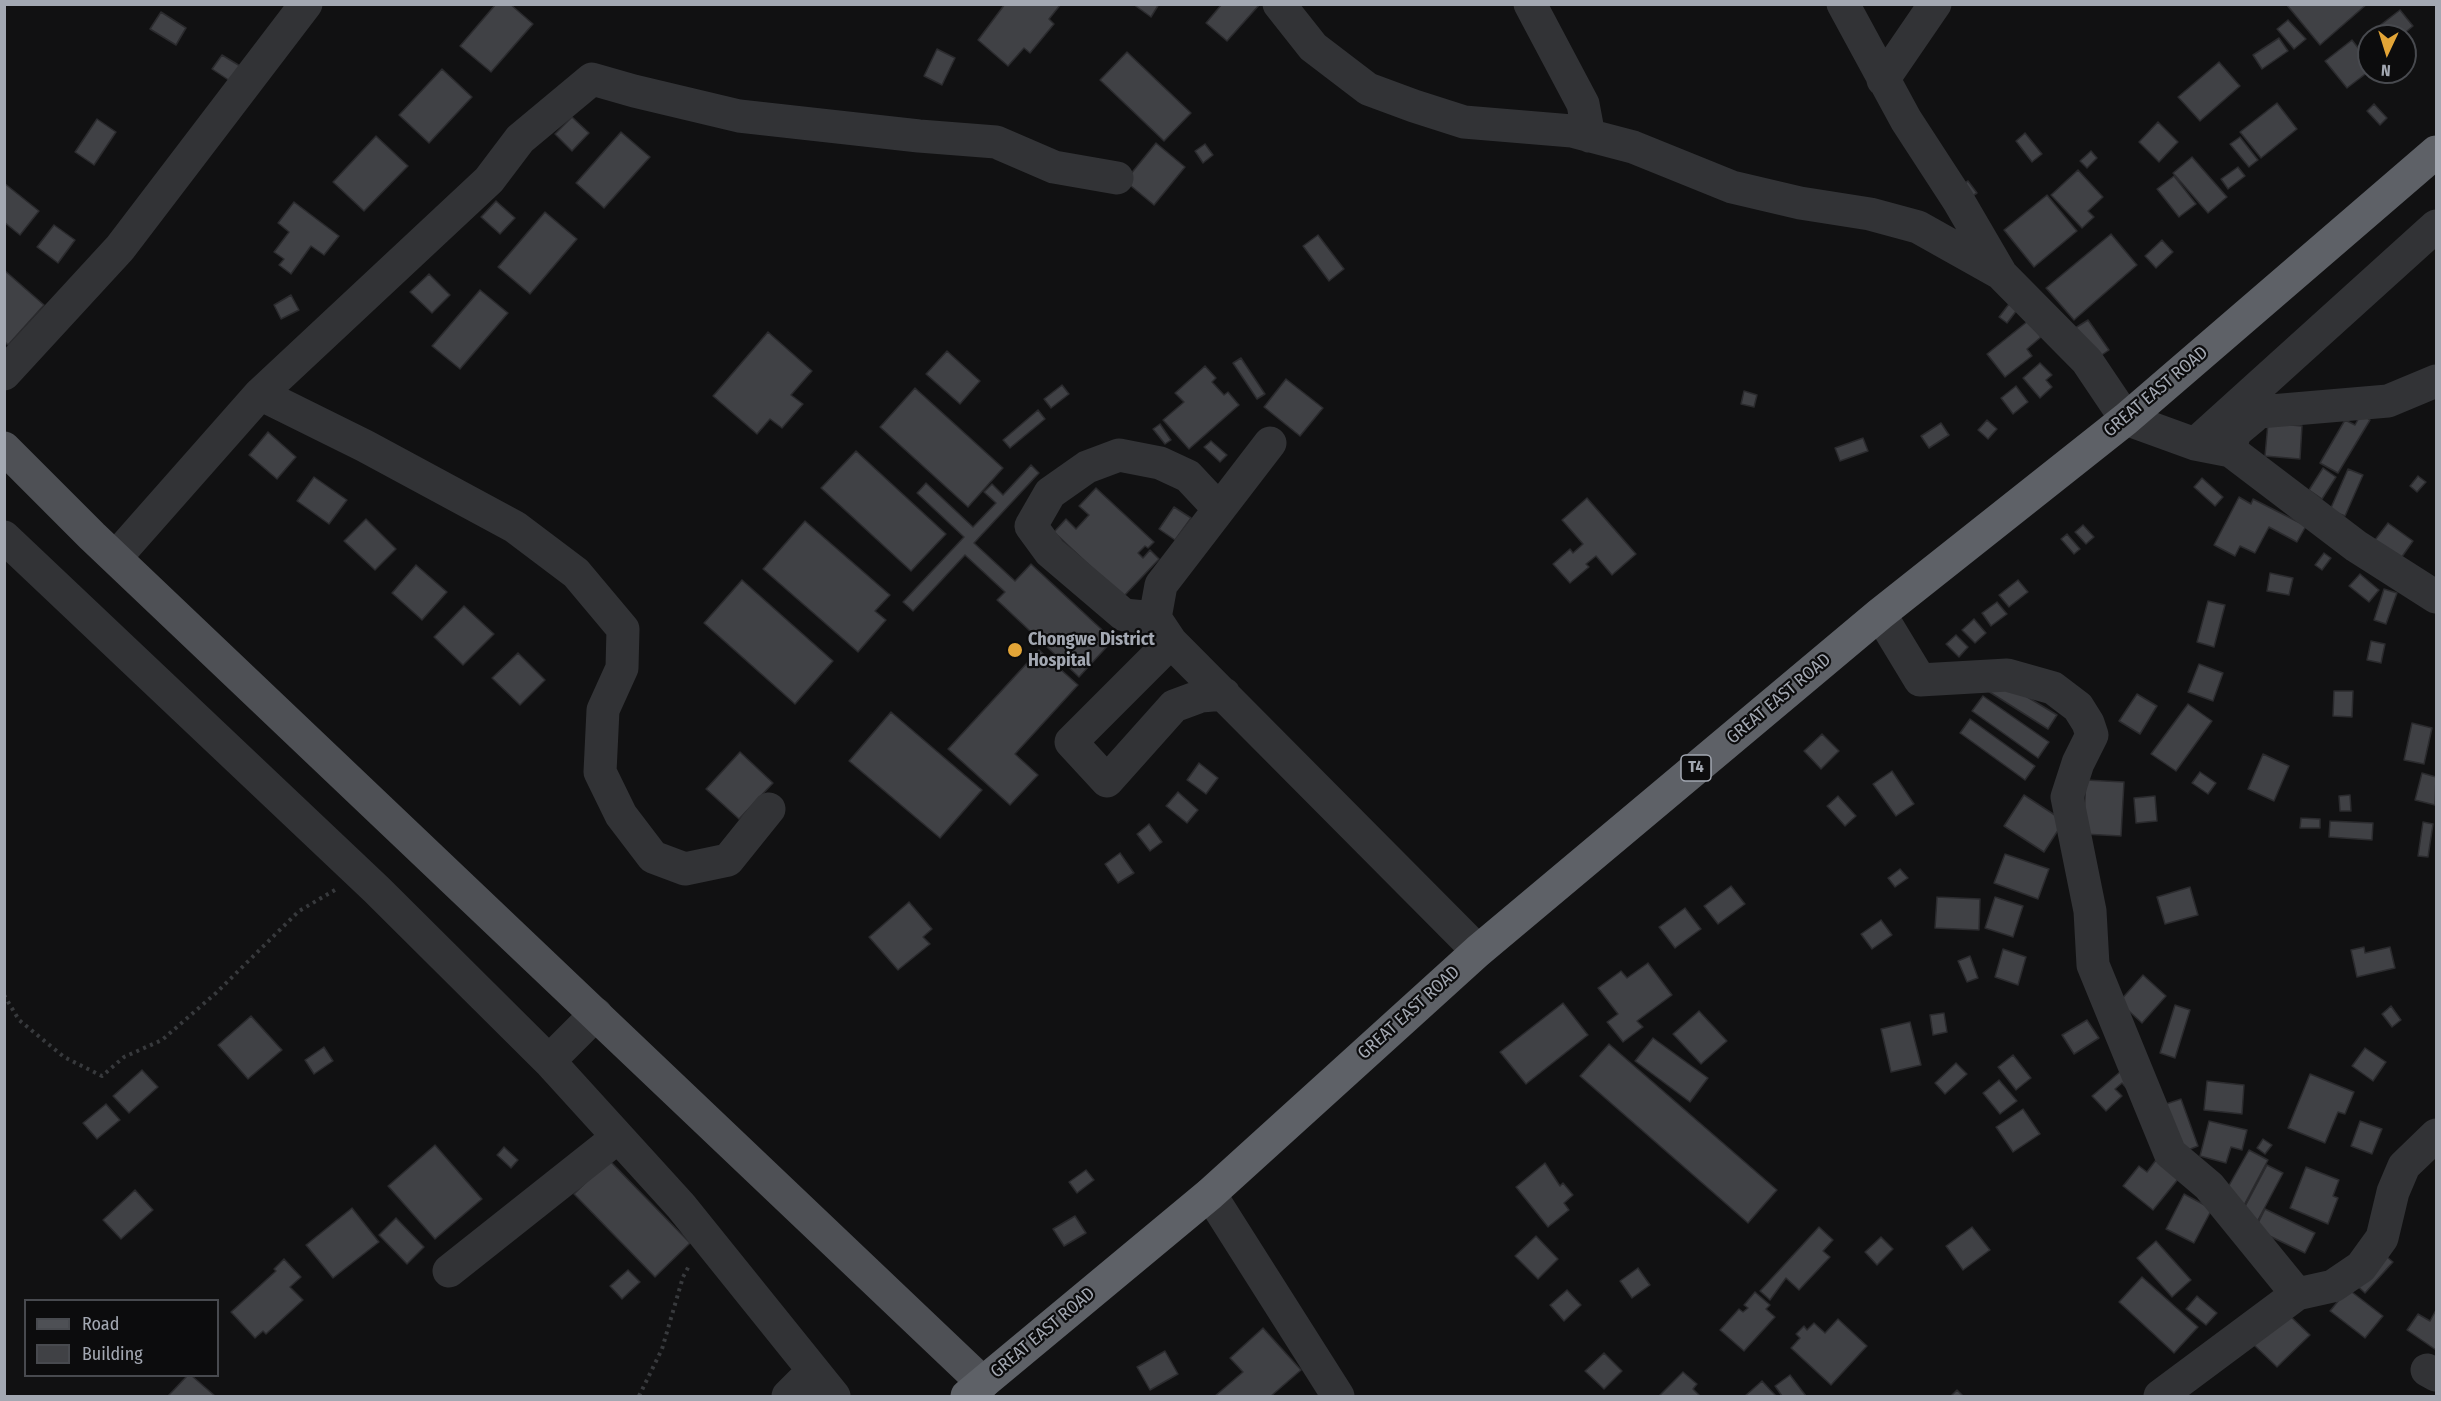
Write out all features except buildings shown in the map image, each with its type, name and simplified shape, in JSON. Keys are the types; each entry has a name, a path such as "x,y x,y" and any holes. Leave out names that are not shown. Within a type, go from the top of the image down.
{"highway":[{"name":"GREAT EAST ROAD","path":"975,1390 1210,1194 1478,951 1880,614 2126,419 2436,152"}],"main road":[{"path":"4,448 596,1014 975,1390"}],"street":[{"path":"4,374 120,248 306,4"},
{"path":"1279,4 1313,48 1368,89 1464,122 1572,131 1633,147 1732,187 1800,203 1870,214 1918,227 2001,273"},
{"path":"1530,4 1583,104 1589,136"},
{"path":"1843,4 1906,120 1958,200 2001,273 2087,361 2126,419 2195,444 2231,451 2356,546 2436,597"},
{"path":"1883,80 1935,4"},
{"path":"116,557 260,394 489,180 520,139 592,79 739,116 996,142 1054,168 1117,178"},
{"path":"2195,444 2436,226"},
{"path":"2231,451 2235,432 2259,412 2388,401 2436,381"},
{"path":"260,394 365,446 515,527 576,573 623,629 622,668 603,710 600,772 621,815 653,857 685,869 728,860 769,809"},
{"path":"1174,706 1107,781 1071,742 1103,710 1163,630 1161,585 1270,443"},
{"path":"1219,509 1188,476 1160,463 1119,455 1087,467 1050,493 1031,526 1050,552 1124,615 1163,630 1478,951"},
{"path":"4,537 362,875 549,1061 681,1206 834,1396"},
{"path":"1880,614 1920,680 2007,675 2053,688 2078,707 2088,723 2092,735 2078,763 2067,797 2090,911 2093,965 2170,1153 2210,1186 2297,1294"},
{"path":"1103,710 1174,706 1201,696 1224,694"},
{"path":"549,1061 596,1014"},
{"path":"2160,1396 2297,1294 2333,1286 2361,1267 2382,1238 2393,1192 2404,1166 2436,1135"},
{"path":"449,1271 618,1137"},
{"path":"1210,1194 1338,1396"},
{"path":"788,1396 813,1371"}],"path":[{"path":"4,995 28,1028 64,1057 102,1076 124,1057 162,1040 216,993 299,910 362,875"},
{"path":"639,1396 662,1349 683,1277 706,1237"}],"place":[{"name":"Chongwe District Hospital","path":"1015,650"}]}
